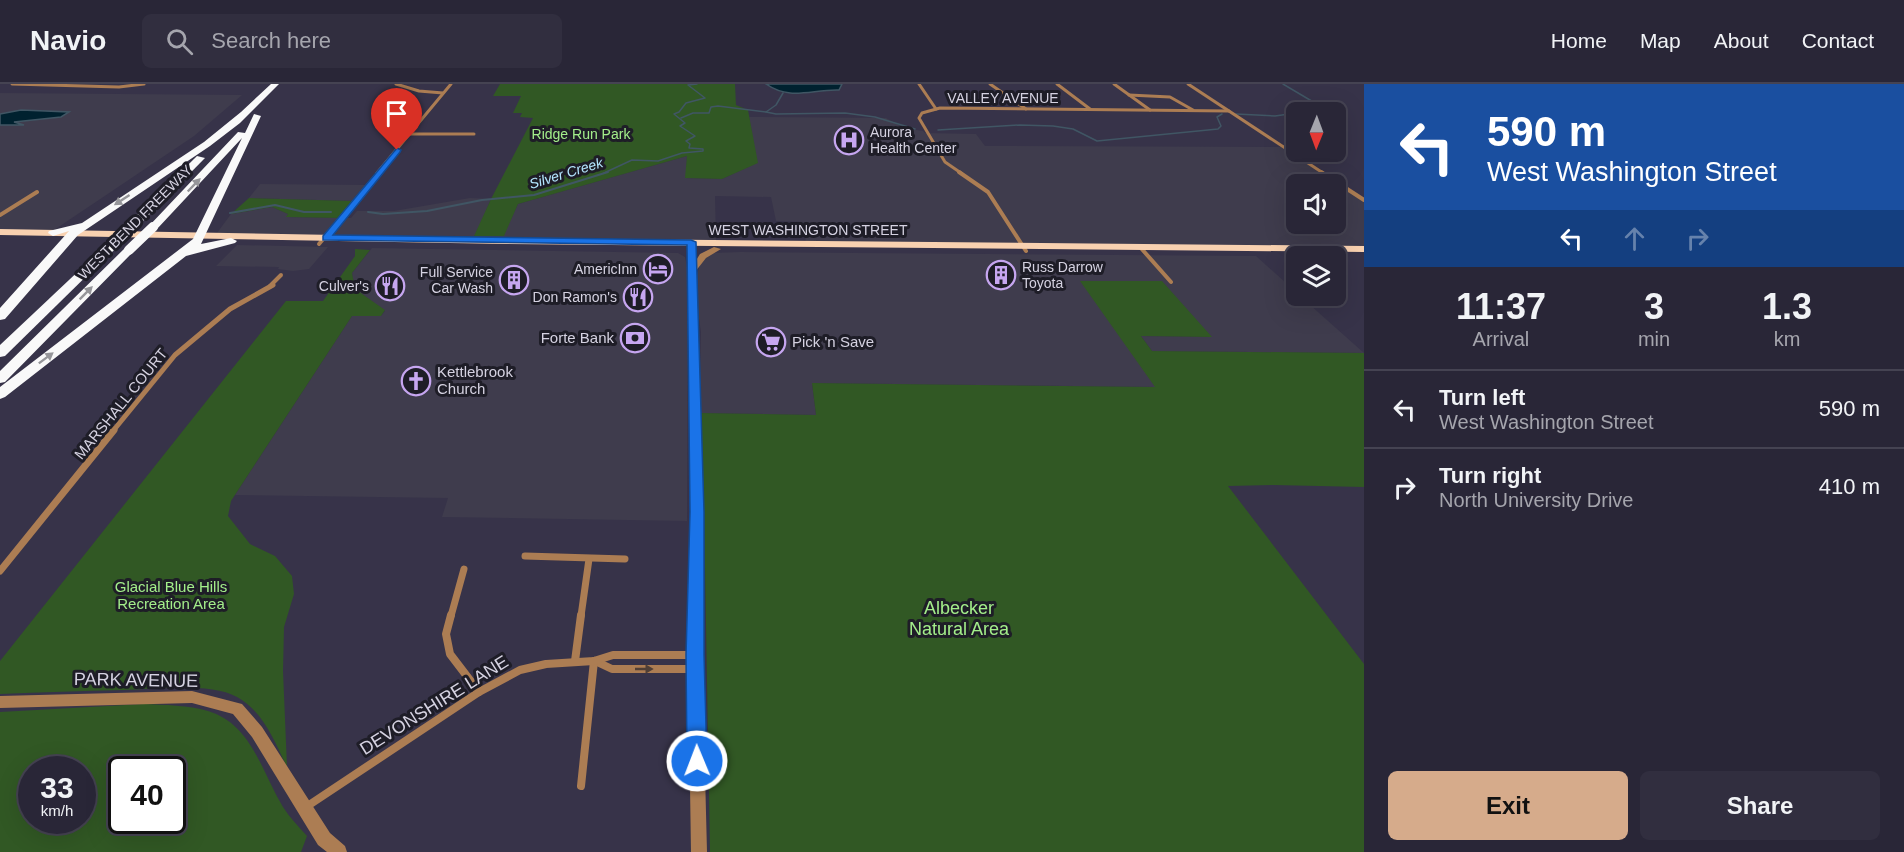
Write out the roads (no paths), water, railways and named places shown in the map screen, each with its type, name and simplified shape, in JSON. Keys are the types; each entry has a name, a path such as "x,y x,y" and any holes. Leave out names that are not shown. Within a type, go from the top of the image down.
{"highway":[{"name":"WEST BEND FREEWAY","path":"0,352 134,224 275,84"},
{"name":"WEST BEND FREEWAY","path":"0,379 153,227 265,108"},
{"path":"0,316 70,236 199,150 244,114"},
{"path":"0,394 170,264 200,238 258,116"},
{"path":"53,232 88,222"},
{"path":"170,264 203,247 231,242"}],"main road":[{"name":"WEST WASHINGTON STREET","path":"0,232 53,232 70,236"},
{"name":"WEST WASHINGTON STREET","path":"0,238 70,236 691,246 1023,248 1364,256"},
{"name":"WEST WASHINGTON STREET","path":"200,238 231,242 323,241"},
{"name":"WEST WASHINGTON STREET","path":"691,246 717,249 1023,248"},
{"name":"WEST WASHINGTON STREET","path":"1143,250 1364,249"}],"street":[{"path":"12,84 98,87 144,84"},
{"path":"47,86 52,84"},
{"path":"98,87 103,84"},
{"path":"396,84 419,91 443,93"},
{"path":"323,241 451,84"},
{"path":"919,84 936,109"},
{"path":"990,84 1027,109"},
{"path":"1057,84 1090,110"},
{"path":"1114,84 1151,110"},
{"path":"1188,84 1364,200"},
{"path":"1129,95 1170,97 1194,111"},
{"name":"VALLEY AVENUE","path":"1023,248 988,192 945,162 919,118 925,111 936,109 1229,111"},
{"path":"410,134 474,134"},
{"path":"0,215 37,192"},
{"path":"691,246 697,512 695,669 699,852"},
{"path":"693,270 703,256 717,249"},
{"path":"1143,250 1171,282"},
{"name":"MARSHALL COURT","path":"0,571 175,355 230,309 273,285 281,275"},
{"path":"525,556 625,559"},
{"path":"575,661 589,559"},
{"path":"464,569 446,634 450,654 480,692"},
{"name":"DEVONSHIRE LANE","path":"303,809 480,692 520,670 546,664 594,661 613,655 695,655"},
{"path":"581,786 594,661"},
{"name":"DEVONSHIRE LANE","path":"594,661 612,669 695,669"},
{"name":"PARK AVENUE","path":"0,702 192,697 237,709 257,732 303,809 324,839 339,852"}],"water":[{"path":"766,84 842,84 839,90 793,93 775,89"},
{"path":"21,110 69,112 61,117 14,122 24,125 0,125 0,114"}],"waterway":[{"name":"Silver Creek","path":"604,173 632,160 658,161 682,153 703,151 703,149 689,148 690,144 686,141 695,136 680,126 685,123 674,114 679,112 686,103 705,98 688,85 697,84"},
{"path":"1283,84 1313,102"},
{"path":"766,112 776,105 783,93"},
{"path":"681,118 693,113 709,113 711,107 718,106 766,112"},
{"path":"766,112 776,114 845,113 875,117 915,129"},
{"path":"938,130 1020,125 1053,126 1073,129 1097,141 1218,129 1221,126 1217,117 1222,114"},
{"path":"1236,114 1286,114"},
{"name":"Silver Creek","path":"368,212 383,214 427,211 482,200 534,195 608,172"},
{"name":"Silver Creek","path":"230,213 275,205 304,212 331,212"}],"place":[{"name":"Aurora Health Center","path":"849,140"},
{"name":"AmericInn","path":"658,269"},
{"name":"Russ Darrow Toyota","path":"1001,275"},
{"name":"Full Service Car Wash","path":"514,280"},
{"name":"Culver's","path":"390,286"},
{"name":"Don Ramon's","path":"638,297"},
{"name":"Forte Bank","path":"635,338"},
{"name":"Pick 'n Save","path":"771,342"},
{"name":"Kettlebrook Church","path":"416,381"}],"park label":[{"name":"Ridge Run Park","path":"581,134"},
{"name":"Glacial Blue Hills Recreation Area","path":"171,596"},
{"name":"Albecker Natural Area","path":"959,618"}]}
